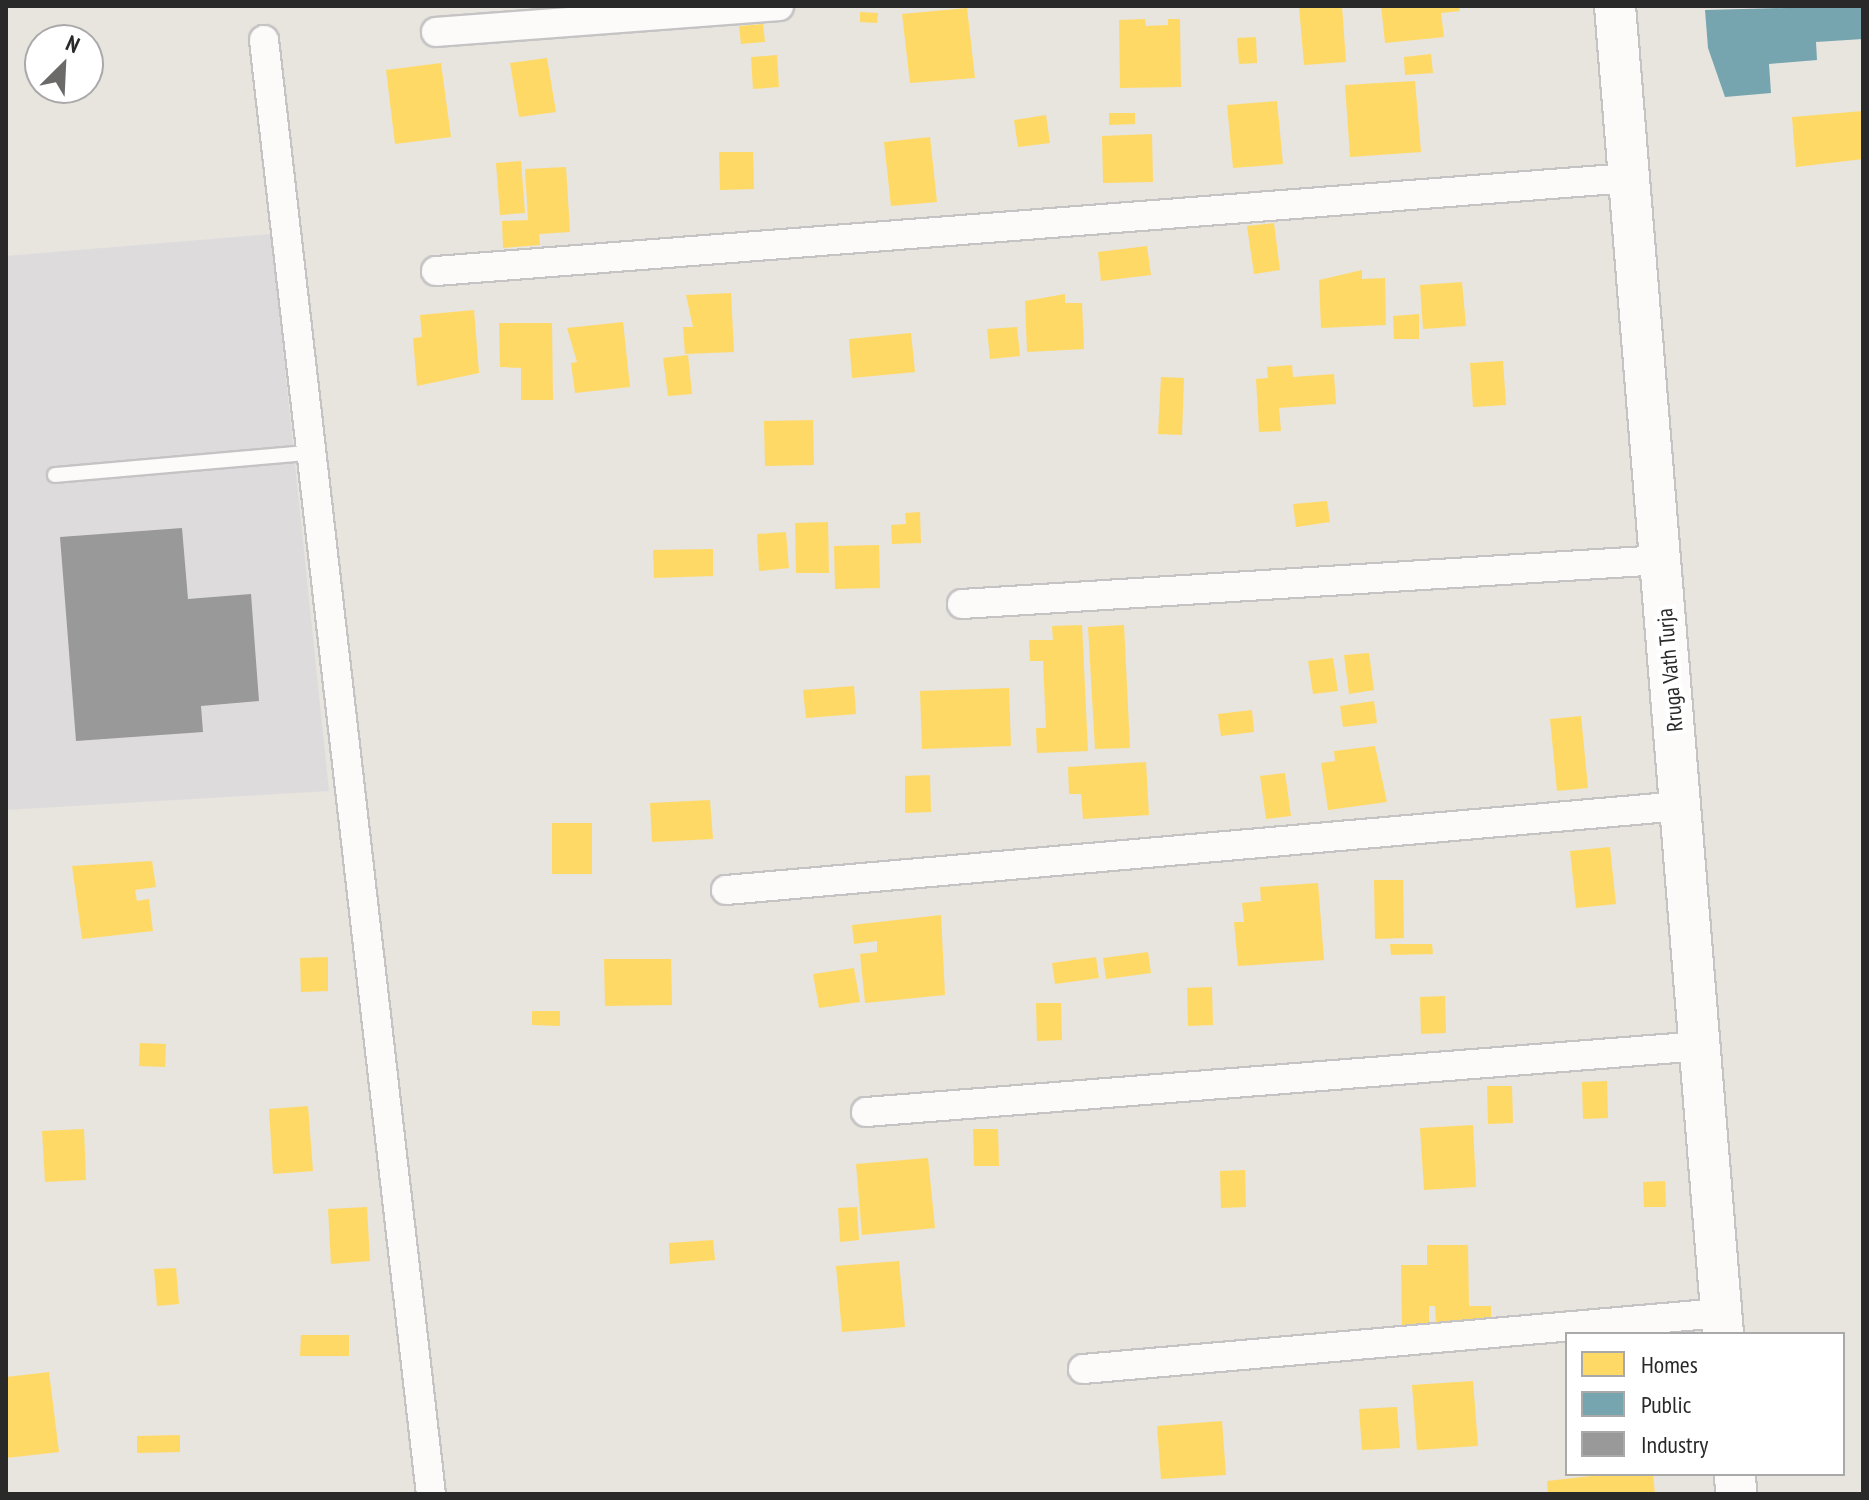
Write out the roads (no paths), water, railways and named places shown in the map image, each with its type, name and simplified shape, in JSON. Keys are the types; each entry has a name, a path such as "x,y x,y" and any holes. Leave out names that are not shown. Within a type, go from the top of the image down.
{"street":[{"path":"436,32 779,6"},
{"name":"Rruga Vath Turja","path":"1615,6 1722,1323"},
{"path":"264,40 308,453 431,1494"},
{"path":"436,271 1628,178"},
{"path":"962,604 1661,560"},
{"path":"726,890 1681,806"},
{"path":"866,1112 1701,1046"},
{"path":"1597,1332 1722,1323"},
{"path":"1083,1369 1565,1334"}],"lane":[{"path":"55,475 308,453"}]}
